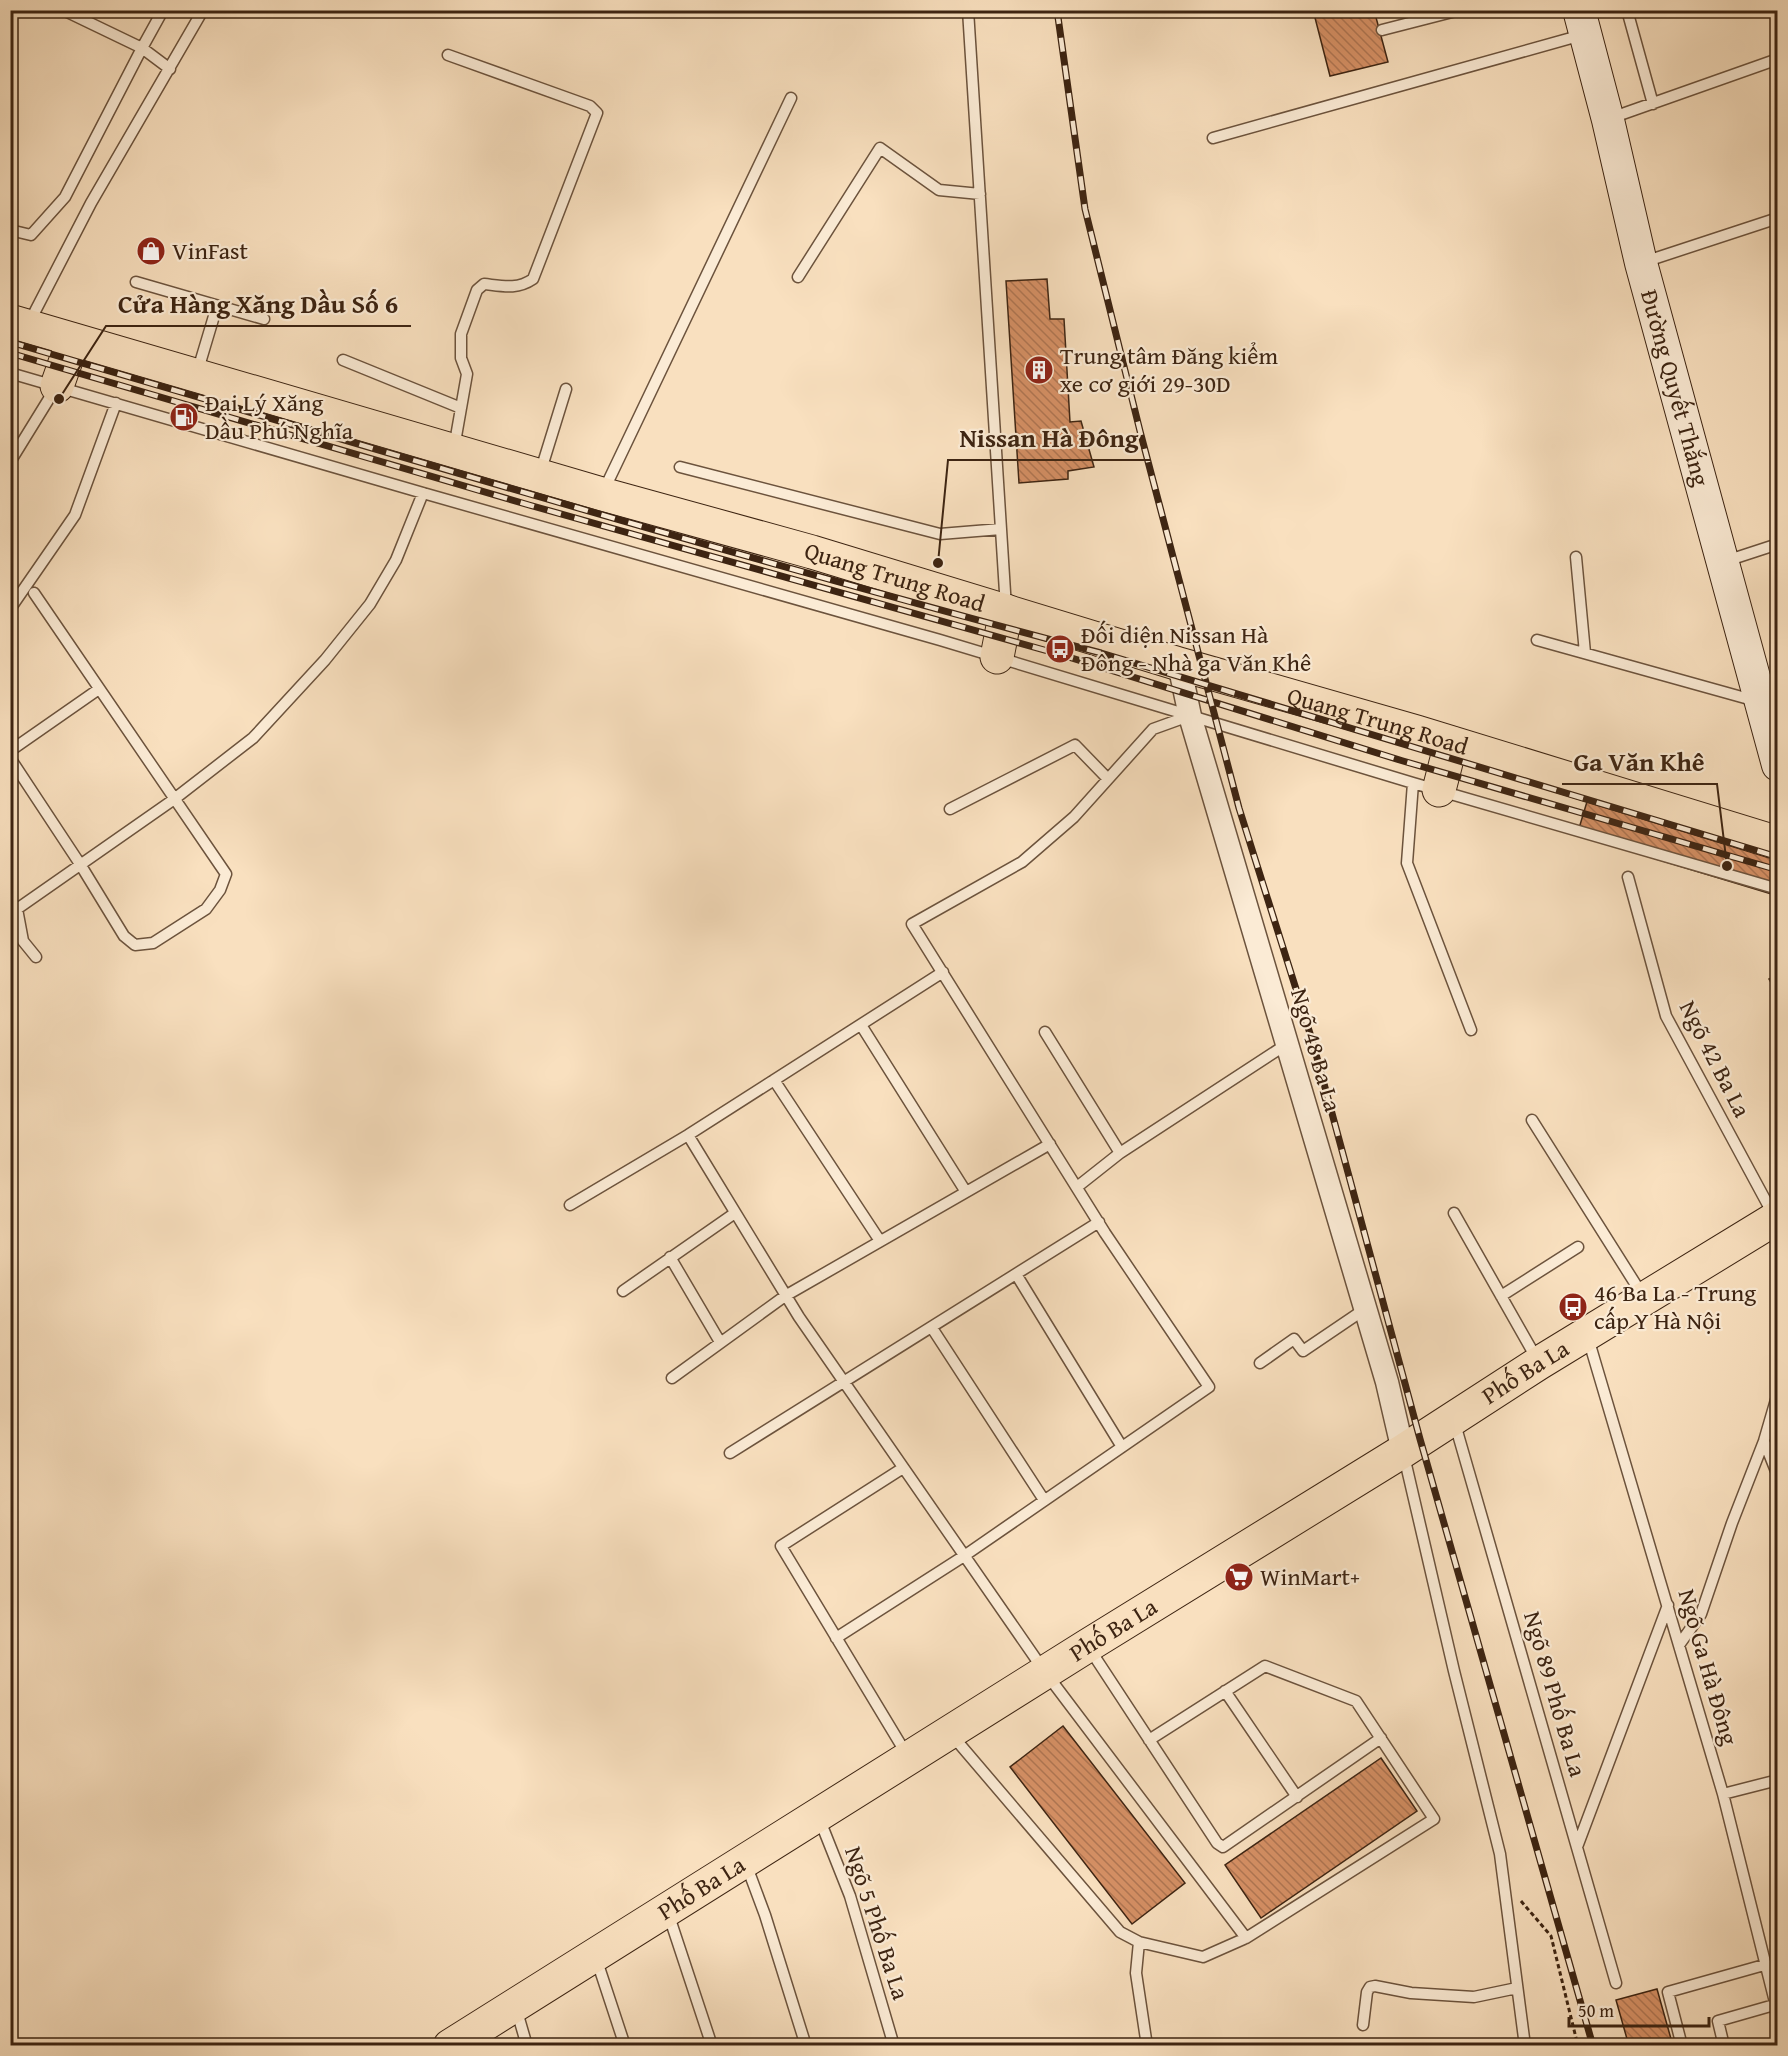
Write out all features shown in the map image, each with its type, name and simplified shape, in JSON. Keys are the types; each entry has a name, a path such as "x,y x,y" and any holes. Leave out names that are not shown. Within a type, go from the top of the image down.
{"highway":[{"name":"Quang Trung Road","path":"19,323 539,476 813,552 1778,843"},
{"path":"57,386 73,340"},
{"path":"997,657 1006,611"},
{"path":"1426,787 1451,743"},
{"name":"Phố Ba La","path":"450,2046 1045,1672 1777,1218"}],"street":[{"name":"Đường Quyết Thắng","path":"1582,22 1608,120 1641,263 1778,765"},
{"name":"Ngõ 48 Ba La","path":"1179,664 1190,716 1387,1382 1403,1450"}],"lane":[{"path":"63,10 142,48 170,69"},
{"path":"10,230 31,235 65,197 163,10"},
{"path":"19,323 203,10"},
{"path":"968,10 1006,611"},
{"path":"1382,30 1460,10"},
{"path":"1627,10 1653,104"},
{"path":"1214,138 1582,22"},
{"path":"448,55 591,106 597,113 533,279 523,286 484,284 477,290 461,334 461,358 467,374 453,451"},
{"path":"1608,120 1778,58"},
{"path":"602,494 791,98"},
{"path":"798,277 880,148 939,190 980,194"},
{"path":"1641,263 1778,218"},
{"path":"136,282 264,319"},
{"path":"196,376 217,306"},
{"path":"343,360 461,408"},
{"path":"10,373 997,657 1426,787 1778,889"},
{"path":"10,462 57,386"},
{"path":"539,476 566,389"},
{"path":"11,607 75,515 116,403"},
{"path":"681,467 940,534 1001,529"},
{"path":"36,957 23,941 17,909 173,800 253,738 325,660 370,604 396,560 423,493"},
{"path":"1723,562 1778,544"},
{"path":"1576,557 1585,653"},
{"path":"10,758 124,936 135,945 153,943 206,909 220,890 226,874 173,800 34,593"},
{"path":"1537,640 1762,703"},
{"path":"10,751 99,689"},
{"path":"836,1638 964,1556 1209,1387 1099,1222 912,924 1022,862 1074,817 1153,729 1190,716"},
{"path":"950,809 1075,745 1108,779"},
{"path":"1426,787 1407,863 1471,1030"},
{"name":"Ngõ 42 Ba La","path":"1628,877 1666,1016 1777,1218"},
{"path":"570,1205 688,1136 943,972"},
{"path":"861,1025 966,1192"},
{"path":"1045,1032 1120,1153"},
{"path":"1077,1187 1120,1153 1287,1044"},
{"path":"774,1080 880,1241"},
{"path":"1532,1120 1645,1299"},
{"path":"688,1136 785,1296 964,1556 1045,1672 1246,1938"},
{"path":"672,1378 785,1296 1050,1144"},
{"path":"623,1291 735,1213"},
{"path":"1454,1213 1539,1364"},
{"path":"730,1453 1099,1222"},
{"path":"1501,1296 1578,1247"},
{"path":"670,1257 720,1342"},
{"path":"1016,1274 1122,1447"},
{"path":"1260,1363 1293,1339 1303,1351 1365,1309"},
{"path":"932,1328 1044,1500"},
{"name":"Ngõ Ga Hà Đông","path":"1587,1334 1723,1794 1776,2009"},
{"path":"1678,1645 1701,1614 1732,1523 1764,1442 1778,1393"},
{"name":"Ngõ 89 Phố Ba La","path":"1453,1418 1616,1983"},
{"path":"1764,1442 1778,1476"},
{"path":"1403,1450 1454,1671 1500,1854 1525,2046"},
{"path":"903,1468 780,1546 908,1758"},
{"path":"1577,1847 1668,1605"},
{"path":"1087,1646 1220,1846 1223,1847 1381,1738"},
{"path":"950,1732 1120,1932 1139,1942 1203,1957 1246,1938 1434,1819 1356,1701 1265,1666 1149,1740"},
{"path":"1225,1691 1297,1797"},
{"path":"1723,1794 1778,1780"},
{"name":"Ngõ 5 Phố Ba La","path":"818,1815 850,1896 894,2046"},
{"path":"745,1861 765,1914 806,2046"},
{"path":"666,1910 712,2046"},
{"path":"1139,1942 1136,1973 1146,2046"},
{"path":"595,1954 625,2046"},
{"path":"1682,2046 1668,1992 1764,1965"},
{"path":"1363,2025 1367,1992 1375,1986 1411,1993 1474,1997 1517,1988"},
{"path":"515,2005 527,2046"},
{"path":"1724,2046 1718,2021 1776,2009"}],"path":[{"path":"1502,1879 1551,1936 1578,2046"}],"building":[{"path":"1313,10 1374,10 1388,62 1330,76"},
{"name":"Trung tâm Đăng kiểm xe cơ giới 29-30D","path":"1047,279 1050,319 1064,319 1070,422 1081,421 1094,467 1068,471 1068,479 1019,483 1006,281"},
{"path":"1595,775 1778,831 1778,896 1577,835"},
{"path":"1778,974 1778,995 1769,979"},
{"path":"1063,1726 1185,1883 1132,1924 1010,1767"},
{"path":"1381,1758 1417,1811 1261,1918 1225,1865"},
{"path":"1657,1989 1673,2046 1629,2046 1616,2000"}],"railway":[{"path":"1057,10 1085,209 1140,431 1239,808 1313,1043 1420,1439 1593,2046"},
{"path":"10,342 691,540 1101,653 1778,857"},
{"path":"10,353 529,505 1062,655 1403,761 1778,870"}],"place":[{"name":"VinFast","path":"151,251"},
{"name":"Trung tâm Đăng kiểm xe cơ giới 29-30D","path":"1039,370"},
{"name":"Cửa Hàng Xăng Dầu Số 6","path":"59,399"},
{"name":"Đại Lý Xăng Dầu Phú Nghĩa","path":"184,417"},
{"name":"Nissan Hà Đông","path":"938,563"},
{"name":"Đối diện Nissan Hà Đông - Nhà ga Văn Khê","path":"1060,649"},
{"name":"Ga Văn Khê","path":"1727,866"},
{"name":"46 Ba La - Trung cấp Y Hà Nội","path":"1573,1307"},
{"name":"WinMart+","path":"1239,1577"}]}
